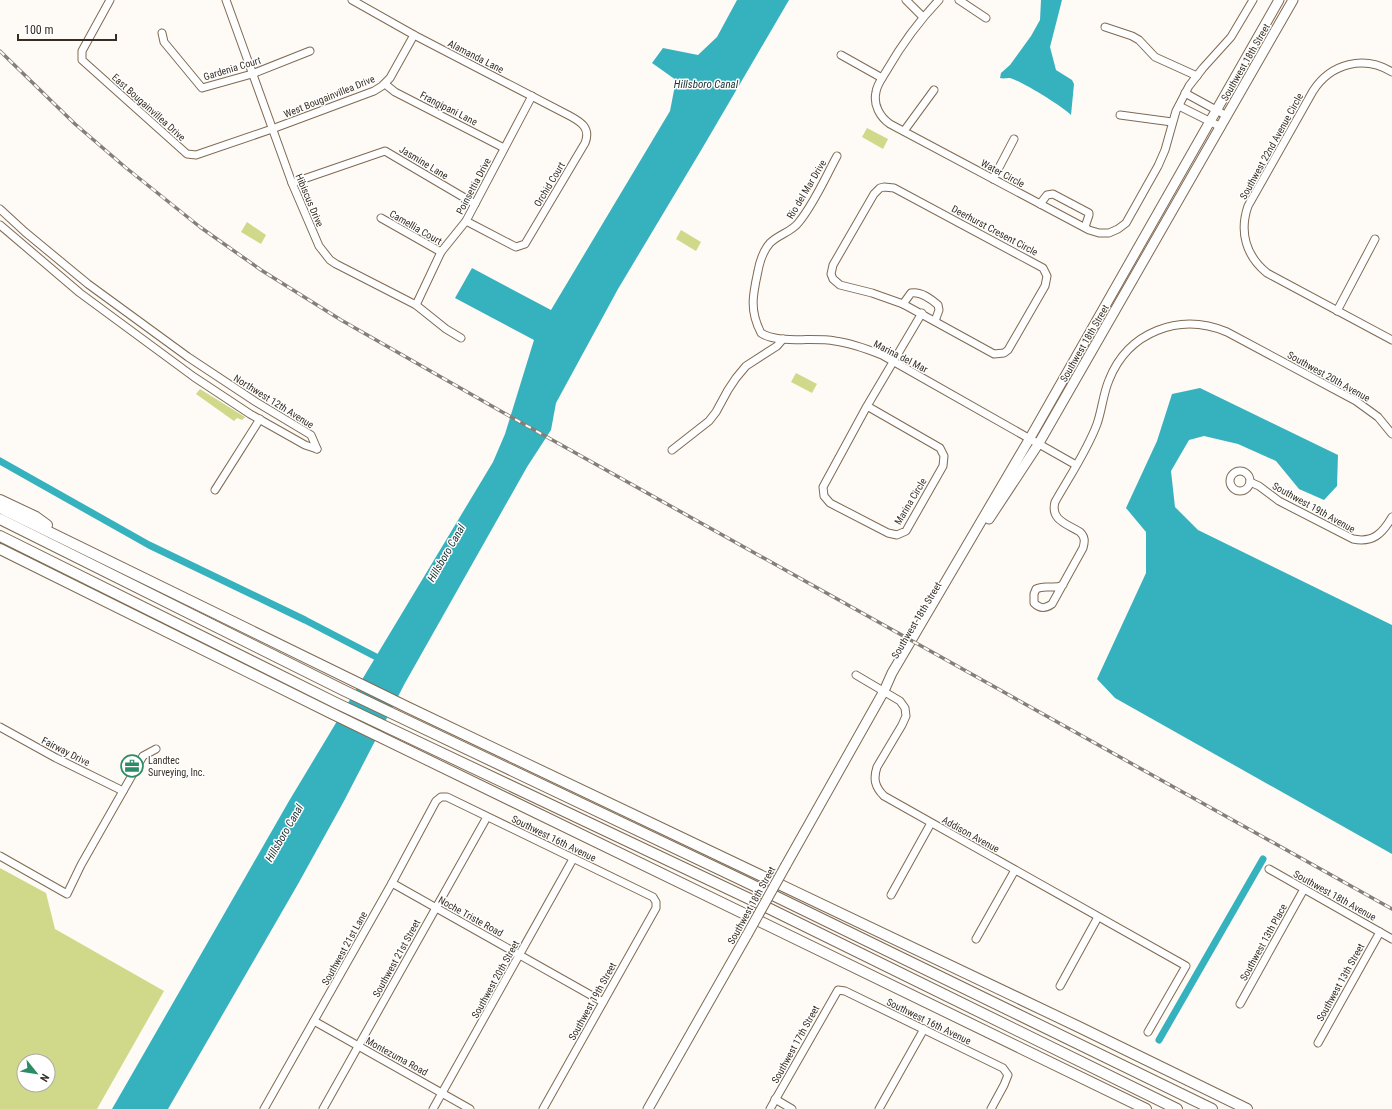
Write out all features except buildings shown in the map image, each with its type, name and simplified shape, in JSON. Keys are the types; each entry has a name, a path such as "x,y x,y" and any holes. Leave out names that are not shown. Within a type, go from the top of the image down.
{"highway":[{"path":"0,500 36,517 73,544"},
{"path":"0,508 407,707 1247,1109"},
{"path":"0,519 343,690 752,884 1212,1109"},
{"path":"0,536 336,703 756,902 1177,1109"},
{"path":"0,549 388,741 1146,1109"},
{"path":"1134,1103 1149,1109"}],"main road":[{"name":"Southwest 18th Street","path":"648,1109 884,691 892,673 1030,438 1279,0"},
{"name":"Southwest 18th Street","path":"884,691 897,674 985,525 1039,443 1293,0"}],"street":[{"name":"East Bougainvillea Drive","path":"110,0 82,50 82,60 187,154 196,156 272,129"},
{"name":"Hibiscus Drive","path":"226,0 292,183 319,246 330,260 416,305 446,329 461,338"},
{"name":"Alamanda Lane","path":"352,0 580,122 587,129 587,133"},
{"path":"906,0 923,17"},
{"name":"Water Circle","path":"939,0 905,39 877,86 875,96 878,112 886,121 993,179 1094,232 1104,233 1114,231 1126,223 1158,166 1165,150 1172,122 1186,93 1197,76 1231,37 1253,0"},
{"path":"959,0 986,18"},
{"path":"1105,27 1132,36 1156,57 1197,76"},
{"name":"Gardenia Court","path":"162,33 164,42 202,88 252,74 310,51"},
{"name":"West Bougainvillea Drive","path":"272,129 374,91 385,84 390,78 414,34"},
{"path":"841,55 882,78"},
{"name":"Southwest 22nd Avenue Circle","path":"1392,72 1379,65 1358,63 1338,68 1321,80 1313,91 1248,206 1244,219 1244,233 1247,246 1253,258 1262,269 1273,277 1392,340"},
{"name":"Frangipani Lane","path":"385,84 395,92 504,148"},
{"path":"904,131 934,90"},
{"path":"1186,93 1227,116"},
{"name":"Poinsettia Drive","path":"416,305 441,252 466,221 532,96"},
{"path":"1179,106 1221,127"},
{"path":"1120,115 1172,122"},
{"name":"Orchid Court","path":"466,221 516,247 525,244 586,143 587,133"},
{"path":"993,179 1014,139"},
{"name":"Jasmine Lane","path":"292,183 385,151 475,204"},
{"name":"Rio del Mar Drive","path":"754,313 753,292 760,261 764,252 773,240 798,224 837,156"},
{"name":"Deerhurst Cresent Circle","path":"884,187 894,188 1039,265 1046,272 1047,281 1045,286 1011,346 1004,353 994,354 904,304 872,292 840,285 831,274 833,265 874,194 880,188 884,187"},
{"path":"1040,204 1047,195 1053,194 1089,213 1085,227"},
{"name":"Northwest 12th Avenue","path":"0,209 25,232 88,284 201,367 312,435 317,449 305,445 260,420 194,377 80,293 0,225"},
{"name":"Camellia Court","path":"381,218 441,252"},
{"path":"1337,311 1375,239"},
{"path":"80,293 88,284"},
{"path":"904,304 911,293 916,292 933,300 938,305 939,310 935,321"},
{"name":"Marina del Mar","path":"754,313 761,333 770,337 783,339 835,341 865,348 895,362 1039,443"},
{"name":"Marina Circle","path":"867,406 940,448 944,456 943,466 906,531 897,535 888,533 830,503 823,491 824,482 867,406 895,362 922,313"},
{"name":"Southwest 20th Avenue","path":"1076,464 1097,424 1106,388 1114,368 1122,356 1132,346 1150,334 1163,328 1178,325 1206,325 1227,332 1356,401 1378,417 1392,434"},
{"path":"672,450 709,421 736,378 746,366 777,346 783,339"},
{"path":"215,490 260,420"},
{"path":"1039,443 1076,464 1053,508 1055,515 1059,520 1080,532 1084,538 1084,548 1063,584"},
{"name":"Southwest 19th Avenue","path":"1250,482 1279,501 1352,540 1359,541 1372,538 1384,531 1390,520"},
{"name":"Addison Avenue","path":"856,675 900,701 905,708 906,716 902,725 875,773 876,786 879,791 889,800 1186,966 1148,1032"},
{"name":"Fairway Drive","path":"0,727 56,758 123,792"},
{"path":"0,856 67,894 81,865 142,756 156,749"},
{"name":"Southwest 16th Avenue","path":"441,797 447,797 574,859 653,898 656,902"},
{"name":"Southwest 21st Lane","path":"264,1109 392,883 436,801 441,797"},
{"name":"Southwest 21st Street","path":"323,1109 487,817"},
{"path":"891,895 931,823"},
{"name":"Southwest 20th Street","path":"433,1109 574,859"},
{"name":"Southwest 18th Avenue","path":"1269,869 1392,939"},
{"path":"976,939 1015,870"},
{"name":"Noche Triste Road","path":"392,883 603,1002"},
{"name":"Southwest 13th Place","path":"1240,1004 1304,889"},
{"name":"Southwest 19th Street","path":"543,1109 656,908 656,902"},
{"path":"1060,986 1098,917"},
{"name":"Southwest 13th Street","path":"1318,1043 1380,932"},
{"name":"Southwest 16th Avenue","path":"838,990 845,991 1003,1068 1008,1075 991,1109"},
{"name":"Southwest 17th Street","path":"770,1109 838,990"},
{"name":"Montezuma Road","path":"314,1021 470,1109"},
{"path":"879,1109 924,1029"},
{"path":"775,1099 792,1109"}],"green space":[{"path":"867,128 888,139 883,149 862,137"},
{"path":"247,222 266,235 261,244 241,232"},
{"path":"681,230 701,242 696,251 676,239"},
{"path":"796,373 817,384 812,393 791,382"},
{"path":"200,389 245,417 242,420 237,418 234,421 196,394"},
{"path":"0,868 46,893 55,929 164,991 97,1109 0,1109"}],"water":[{"name":"Hillsboro Canal","path":"737,0 789,0 618,289 556,403 551,430 527,467 405,683 344,801 298,884 168,1109 112,1109 289,801 493,462 505,434 534,340 455,298 472,268 551,310 670,111 676,80 652,63 663,48 698,55 717,37"},
{"path":"1041,0 1062,0 1050,47 1056,70 1072,80 1074,84 1071,115 1051,100 1023,84 1010,78 1000,78 1001,73 1010,65 1031,36 1040,20"},
{"path":"1200,388 1338,455 1337,486 1324,500 1299,489 1276,461 1238,444 1204,436 1189,440 1171,471 1175,507 1198,530 1392,625 1392,854 1115,698 1097,679 1146,573 1146,532 1126,508 1157,441 1172,394"}],"waterway":[{"path":"0,461 149,545 305,620 384,661"},
{"path":"1159,1040 1263,859"}],"railway":[{"path":"0,51 75,124 125,167 200,227 261,270 341,320 504,413 1392,909"}],"place":[{"name":"Landtec Surveying, Inc.","path":"132,766"}]}
